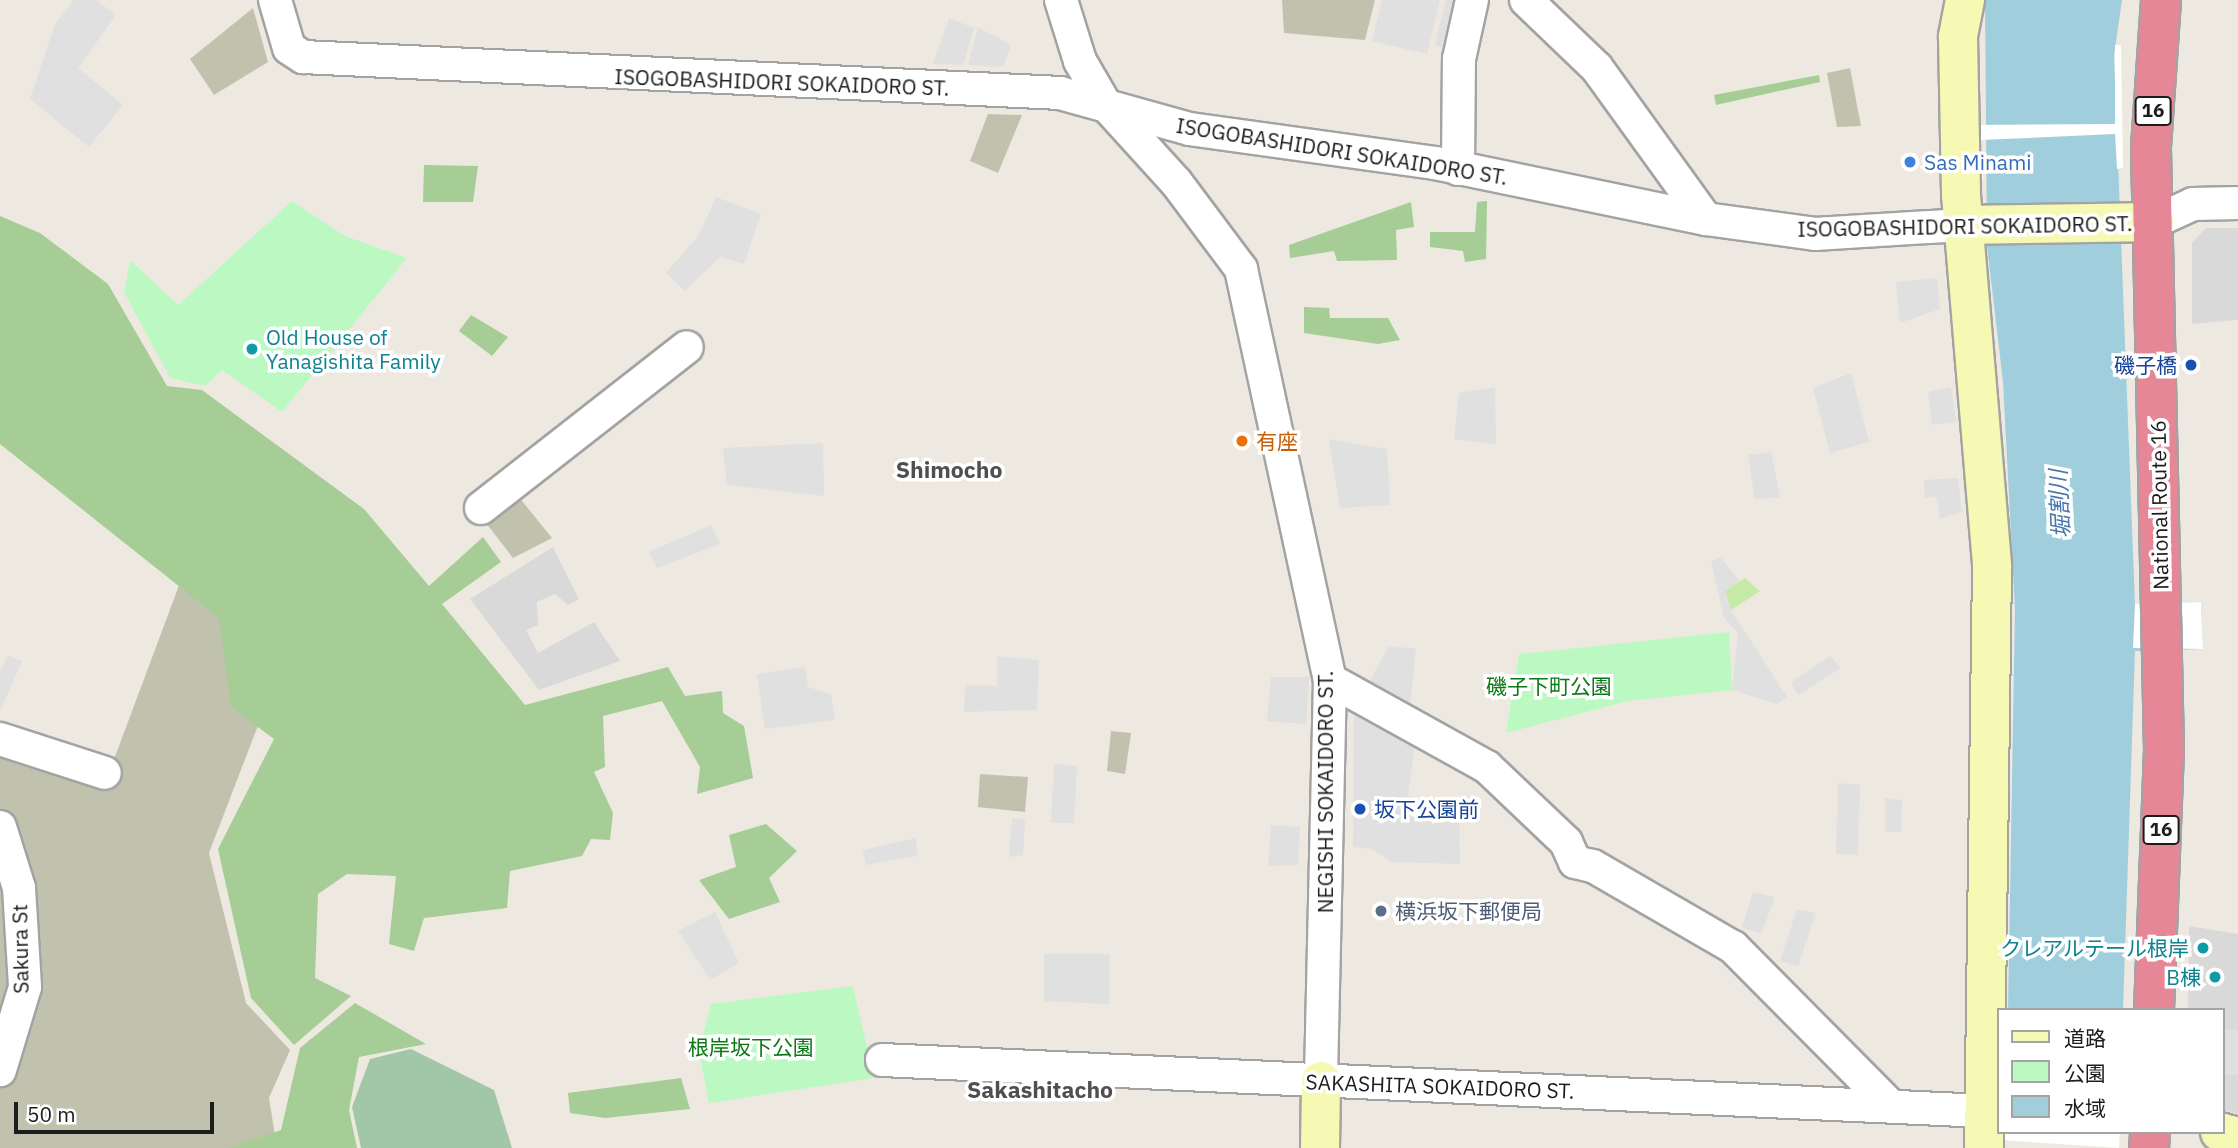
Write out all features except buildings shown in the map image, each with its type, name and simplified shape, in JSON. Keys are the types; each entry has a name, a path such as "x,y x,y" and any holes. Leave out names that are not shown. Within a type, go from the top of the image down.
{"highway":[{"name":"National Route 16","path":"2154,1008 2162,650 2138,222 2161,0"}],"street":[{"name":"ISOGOBASHIDORI SOKAIDORO ST.","path":"275,0 289,48 303,57 789,85 1034,91 1105,104 1190,129 1458,169 1706,219 1815,234 1975,225 2138,222"},
{"name":"NEGISHI SOKAIDORO ST.","path":"1061,0 1080,61 1105,104 1176,182 1241,269 1330,680 1320,1148"},
{"path":"1458,169 1459,59 1472,0"},
{"path":"1526,0 1597,68 1706,219"},
{"path":"1965,0 1958,37 1975,225 1992,567 1989,1124"},
{"path":"2138,222 2193,204 2238,203"},
{"path":"481,508 687,347"},
{"path":"1330,680 1487,768 1566,842 1575,862 1593,866 1733,947 1889,1104"},
{"path":"0,739 106,773"},
{"name":"Sakura St","path":"0,827 19,888 25,987 0,1070"},
{"name":"SAKASHITA SOKAIDORO ST.","path":"882,1060 1889,1104 1989,1124"}],"shaded area":[{"path":"74,0 96,0 116,15 78,68 123,105 89,147 30,99 55,24"},
{"path":"1282,0 1375,0 1365,40 1284,33"},
{"path":"1382,0 1440,0 1427,54 1372,41"},
{"path":"1446,0 1467,0 1452,54 1435,44"},
{"path":"253,8 268,62 214,95 190,59"},
{"path":"949,18 974,28 963,65 933,64"},
{"path":"978,27 1011,45 1003,67 968,65"},
{"path":"1850,68 1861,126 1837,127 1827,73"},
{"path":"988,114 1022,115 998,173 970,161"},
{"path":"716,197 761,214 744,264 720,257 685,291 666,273 699,235"},
{"path":"2206,228 2238,228 2238,320 2192,324 2192,243"},
{"path":"1937,278 1940,309 1900,323 1896,282"},
{"path":"1851,373 1869,442 1830,453 1813,388"},
{"path":"1495,387 1496,444 1454,439 1459,393"},
{"path":"1951,387 1956,422 1932,425 1928,392"},
{"path":"1329,439 1387,449 1390,505 1340,508"},
{"path":"823,443 824,496 727,485 723,448"},
{"path":"1771,452 1780,497 1755,499 1748,455"},
{"path":"1958,478 1962,512 1940,519 1936,496 1925,498 1924,480"},
{"path":"518,496 552,538 513,558 486,523"},
{"path":"711,525 720,544 657,568 649,552"},
{"path":"196,540 297,624 209,853 246,1003 290,1050 269,1098 277,1148 0,1148 0,750 107,778"},
{"path":"553,547 579,599 568,605 555,594 537,602 538,625 526,630 538,653 594,622 620,661 539,690 470,599"},
{"path":"1721,558 1740,581 1725,591 1731,610 1787,697 1777,704 1732,690 1738,633 1724,618 1711,561"},
{"path":"1388,647 1416,648 1410,707 1367,687"},
{"path":"8,655 22,661 0,711 0,671"},
{"path":"997,656 1039,660 1037,710 964,712 965,685 997,686"},
{"path":"1830,656 1841,668 1798,695 1791,682"},
{"path":"805,667 808,687 831,694 835,720 765,729 757,674"},
{"path":"1271,677 1309,677 1306,724 1267,721"},
{"path":"1362,708 1416,738 1408,796 1459,809 1460,864 1391,862 1372,849 1353,847 1354,713"},
{"path":"1111,731 1131,733 1125,774 1107,771"},
{"path":"1054,764 1077,766 1074,823 1051,823"},
{"path":"980,774 1028,777 1025,812 978,807"},
{"path":"1838,783 1860,785 1858,855 1836,854"},
{"path":"1885,798 1902,800 1901,832 1885,832"},
{"path":"1012,818 1025,820 1023,855 1009,857"},
{"path":"1271,825 1300,827 1298,865 1268,866"},
{"path":"916,838 917,856 866,865 863,850"},
{"path":"1753,892 1775,897 1761,934 1742,928"},
{"path":"1797,909 1816,913 1798,966 1780,961"},
{"path":"715,912 739,963 710,980 678,931"},
{"path":"2189,926 2238,934 2238,1114 2224,1110 2224,1008 2188,1008"},
{"path":"1044,954 1110,954 1109,1004 1044,1001"},
{"path":"2224,1029 2238,1030 2238,1075 2224,1074"}],"green space":[{"path":"1819,75 1820,82 1716,105 1714,95"},
{"path":"424,165 478,166 473,202 423,202"},
{"path":"292,201 345,236 407,258 282,412 222,370 205,386 170,378 124,292 130,260 178,305"},
{"path":"1487,201 1486,259 1465,262 1463,251 1430,247 1430,232 1475,232 1477,202"},
{"path":"1411,202 1414,227 1396,230 1397,260 1337,261 1334,251 1290,258 1289,245"},
{"path":"0,216 40,233 108,284 167,386 202,390 364,509 429,586 483,537 501,562 442,604 525,705 668,667 685,696 722,691 723,713 744,726 753,778 697,794 700,767 662,701 603,716 605,767 594,772 613,813 610,840 591,839 582,856 510,871 507,908 424,918 414,951 389,944 396,876 347,874 318,894 315,978 351,996 294,1045 251,998 218,849 274,739 231,707 219,618 0,444"},
{"path":"1304,307 1329,308 1330,318 1388,318 1400,340 1378,344 1304,333"},
{"path":"471,315 508,337 492,356 459,331"},
{"path":"1745,578 1760,591 1731,610 1725,591"},
{"name":"磯子下町公園","path":"1729,632 1732,690 1628,701 1506,733 1519,654"},
{"path":"766,824 797,851 769,878 780,902 729,919 699,880 736,867 729,835"},
{"name":"根岸坂下公園","path":"853,986 874,1078 709,1103 699,1051 711,1004"},
{"path":"355,1003 426,1044 359,1057 349,1110 357,1148 228,1148 281,1130 300,1048"},
{"path":"411,1049 494,1090 512,1148 361,1148 352,1107 370,1059"},
{"path":"681,1078 690,1109 605,1118 570,1113 568,1093"}],"water":[{"name":"堀割川","path":"1985,0 2122,0 2114,56 2135,604 2201,602 2203,649 2135,651 2123,1008 2008,1008 2015,610 2003,382 1987,246"}],"pier":[{"path":"2115,45 2121,45 2123,168 2117,169 2115,134 1981,140 1983,180 1976,180 1973,125 2115,124"},
{"path":"2201,602 2203,649 2133,648 2135,604"},
{"path":"2000,1134 2120,1134 2119,1148 2000,1140"}],"place":[{"name":"Sas Minami","path":"1910,162"},
{"name":"Old House of Yanagishita Family","path":"252,349"},
{"name":"磯子橋","path":"2191,365"},
{"name":"有座","path":"1242,441"},
{"name":"坂下公園前","path":"1360,809"},
{"name":"横浜坂下郵便局","path":"1381,911"},
{"name":"クレアルテール根岸","path":"2203,948"},
{"name":"B棟","path":"2215,977"}],"district":[{"name":"Shimocho","path":"949,469"},
{"name":"Sakashitacho","path":"1040,1089"}]}
